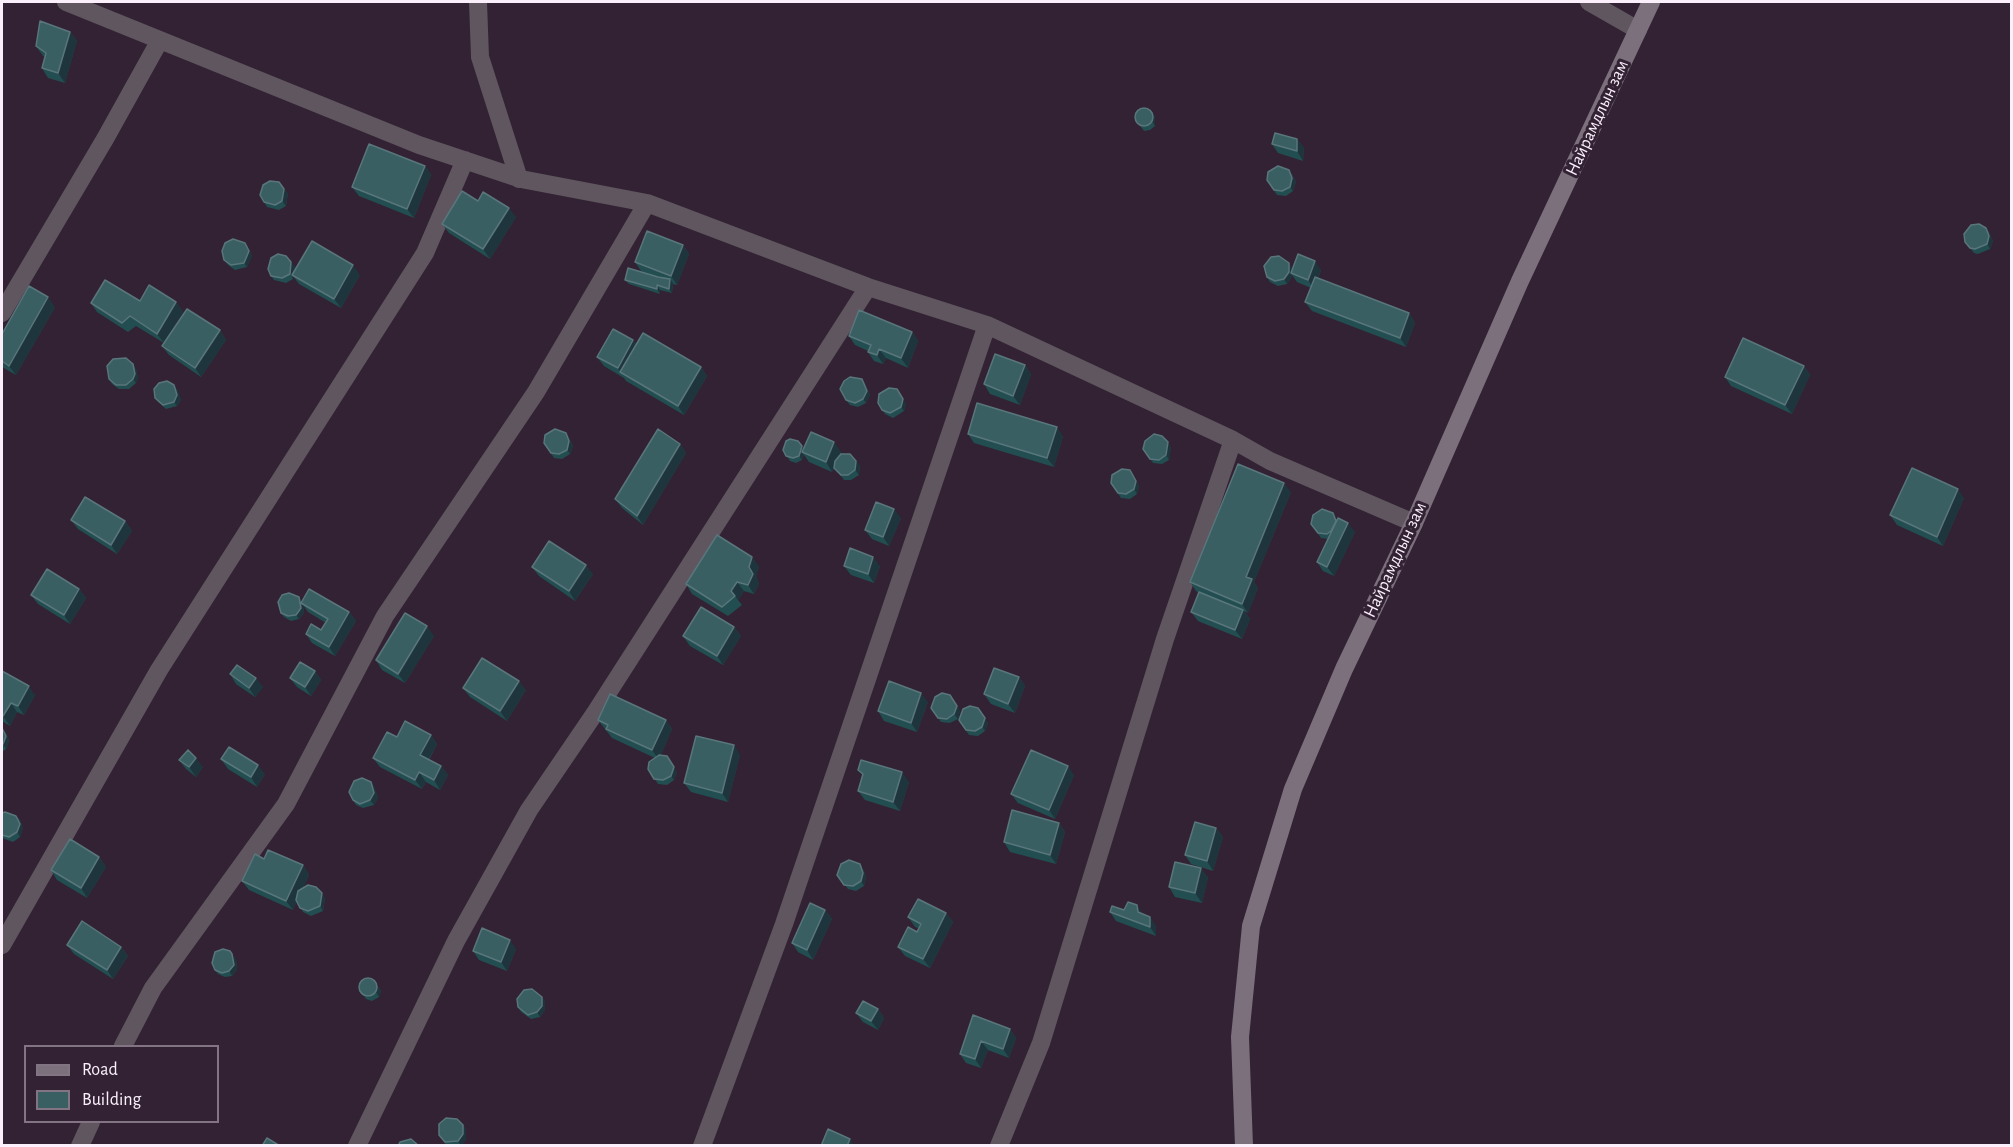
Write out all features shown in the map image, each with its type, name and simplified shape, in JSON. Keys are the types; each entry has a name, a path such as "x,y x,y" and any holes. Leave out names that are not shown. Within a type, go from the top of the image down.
{"main road":[{"name":"Найрамдлын зам","path":"1244,1146 1240,1037 1251,926 1293,789 1344,669 1414,523 1520,281 1651,2"}],"street":[{"path":"66,2 419,145 519,179 647,203 868,287 987,325 1233,440 1270,461 1414,523"},
{"path":"478,2 480,57 519,179"},
{"path":"1589,2 1638,30"},
{"path":"2,313 105,139 160,40"},
{"path":"2,945 159,670 425,253 465,160"},
{"path":"124,1045 153,988 286,804 385,616 536,392 647,203"},
{"path":"357,1146 456,941 530,810 868,287"},
{"path":"702,1146 784,924 987,325"},
{"path":"999,1146 1041,1043 1165,639 1233,440"},
{"path":"80,1146 91,1123"}],"building":[{"path":"40,21 70,32 58,73 42,68 46,53 36,46"},
{"path":"1144,108 1150,111 1153,117 1150,123 1144,126 1138,123 1135,117 1138,111"},
{"path":"1275,133 1297,139 1297,151 1272,144"},
{"path":"369,144 425,166 407,209 352,187"},
{"path":"1278,166 1289,170 1292,178 1290,187 1282,191 1274,190 1267,180 1268,172"},
{"path":"270,181 279,182 284,189 282,201 275,205 264,202 260,195 263,185"},
{"path":"462,191 478,201 483,192 509,208 483,249 442,224"},
{"path":"1979,224 1986,228 1989,236 1987,244 1975,249 1970,248 1965,242 1964,234 1971,225"},
{"path":"647,231 683,245 671,276 635,262"},
{"path":"233,239 245,243 249,251 244,263 231,265 224,260 222,251 225,243"},
{"path":"312,241 353,265 334,299 292,275"},
{"path":"278,254 286,256 291,262 290,274 282,278 271,276 268,269 271,258"},
{"path":"1298,254 1315,261 1308,280 1291,273"},
{"path":"1279,256 1289,263 1289,272 1284,279 1275,281 1267,277 1264,266 1271,257"},
{"path":"628,268 670,279 669,289 657,285 657,289 625,280"},
{"path":"1315,277 1409,313 1400,338 1305,302"},
{"path":"105,280 140,301 149,285 176,302 157,334 130,316 122,323 91,303"},
{"path":"29,286 48,297 9,366 2,361 2,334"},
{"path":"187,309 220,330 195,368 162,346"},
{"path":"859,310 912,332 901,358 879,349 877,355 868,352 871,345 849,336"},
{"path":"613,329 633,340 618,368 597,357"},
{"path":"643,333 701,367 678,406 620,372"},
{"path":"1743,338 1804,366 1785,405 1725,377"},
{"path":"995,354 1025,365 1013,396 984,384"},
{"path":"126,358 133,364 135,374 126,385 116,385 109,379 107,366 113,359"},
{"path":"850,377 862,379 867,391 863,399 855,403 846,400 840,389 844,381"},
{"path":"167,381 174,385 177,395 174,402 163,405 155,398 154,389 159,383"},
{"path":"889,388 897,389 903,399 901,407 890,413 882,410 878,403 879,394"},
{"path":"977,403 1057,427 1047,458 968,434"},
{"path":"555,429 566,433 569,441 567,450 559,454 551,453 544,443 545,435"},
{"path":"658,429 680,444 637,516 615,499"},
{"path":"811,432 834,442 826,462 802,452"},
{"path":"1154,434 1162,436 1168,442 1166,455 1159,460 1150,459 1143,449 1145,441"},
{"path":"790,439 798,441 802,446 799,456 793,458 786,456 783,450 786,441"},
{"path":"841,454 850,454 856,461 855,470 848,475 841,475 834,468 835,461"},
{"path":"1238,464 1284,483 1246,577 1252,579 1242,604 1190,582"},
{"path":"1912,468 1958,489 1937,537 1890,515"},
{"path":"1122,469 1130,470 1136,481 1134,489 1126,494 1118,493 1111,483 1112,475"},
{"path":"85,497 125,521 111,545 71,520"},
{"path":"876,502 894,509 883,537 865,530"},
{"path":"1322,509 1333,513 1336,521 1327,534 1318,533 1311,524 1313,515"},
{"path":"1338,518 1348,523 1327,567 1317,562"},
{"path":"717,535 752,557 749,567 753,574 748,585 737,582 731,591 735,596 722,607 686,584"},
{"path":"549,541 586,565 569,591 532,567"},
{"path":"850,548 873,557 868,574 844,566"},
{"path":"47,569 79,589 64,615 31,595"},
{"path":"309,589 349,612 329,647 306,634 311,624 321,630 328,619 301,603"},
{"path":"1199,592 1243,610 1235,630 1191,612"},
{"path":"289,593 299,597 301,608 296,615 288,616 281,613 278,602 282,595"},
{"path":"701,607 734,627 717,656 683,636"},
{"path":"405,613 427,626 398,674 376,660"},
{"path":"482,658 519,681 500,711 463,688"},
{"path":"300,662 315,671 305,687 290,678"},
{"path":"237,665 256,678 249,688 230,674"},
{"path":"994,668 1019,677 1008,704 984,694"},
{"path":"2,671 29,686 18,706 11,703 3,716 2,715"},
{"path":"889,681 921,693 911,723 878,711"},
{"path":"942,693 950,695 957,706 954,714 947,719 938,718 931,708 935,697"},
{"path":"610,694 666,720 652,750 606,729 608,725 598,720"},
{"path":"970,706 978,708 985,718 982,727 975,731 966,730 959,720 963,709"},
{"path":"405,721 431,735 420,755 441,766 434,780 419,772 415,780 373,758 387,732 397,737"},
{"path":"2,728 6,736 2,745"},
{"path":"696,736 734,745 722,793 684,783"},
{"path":"229,747 258,765 251,777 221,759"},
{"path":"188,750 196,758 189,767 179,760"},
{"path":"1031,750 1068,766 1049,810 1011,794"},
{"path":"659,755 667,756 674,767 671,776 663,780 654,779 648,769 649,762"},
{"path":"861,760 902,772 893,802 858,791 863,774 858,770"},
{"path":"362,778 371,782 374,793 370,800 360,804 353,800 349,792 354,781"},
{"path":"1012,810 1059,823 1050,855 1004,842"},
{"path":"2,813 16,816 20,824 17,832 9,837 2,835"},
{"path":"1195,822 1216,828 1207,861 1185,855"},
{"path":"70,839 99,857 81,888 51,870"},
{"path":"268,850 303,865 286,901 242,881 255,854 264,859"},
{"path":"849,860 860,864 863,873 861,881 853,886 844,885 837,875 841,864"},
{"path":"1175,862 1201,868 1195,893 1169,887"},
{"path":"308,885 316,887 322,893 320,906 308,911 300,908 296,900 298,891"},
{"path":"918,899 946,913 923,959 898,947 908,927 917,932 921,924 908,917"},
{"path":"1128,902 1137,905 1138,912 1150,917 1150,927 1110,912 1112,906 1124,910"},
{"path":"810,903 825,910 807,950 792,943"},
{"path":"82,921 121,947 107,970 67,945"},
{"path":"482,928 510,940 501,962 473,951"},
{"path":"223,949 230,951 234,965 229,971 222,973 215,970 212,963 215,952"},
{"path":"368,978 374,981 377,987 374,993 368,996 362,993 359,987 362,981"},
{"path":"532,989 542,997 542,1006 537,1012 528,1015 518,1007 517,999 524,990"},
{"path":"863,1001 878,1009 871,1021 856,1013"},
{"path":"973,1015 1010,1029 1003,1049 981,1041 975,1059 960,1054"},
{"path":"446,1118 457,1119 463,1125 463,1134 458,1141 445,1142 439,1135 439,1124"},
{"path":"828,1129 850,1139 847,1146 821,1146"},
{"path":"267,1138 280,1146 262,1146"},
{"path":"411,1139 419,1146 398,1146 400,1142"}]}
